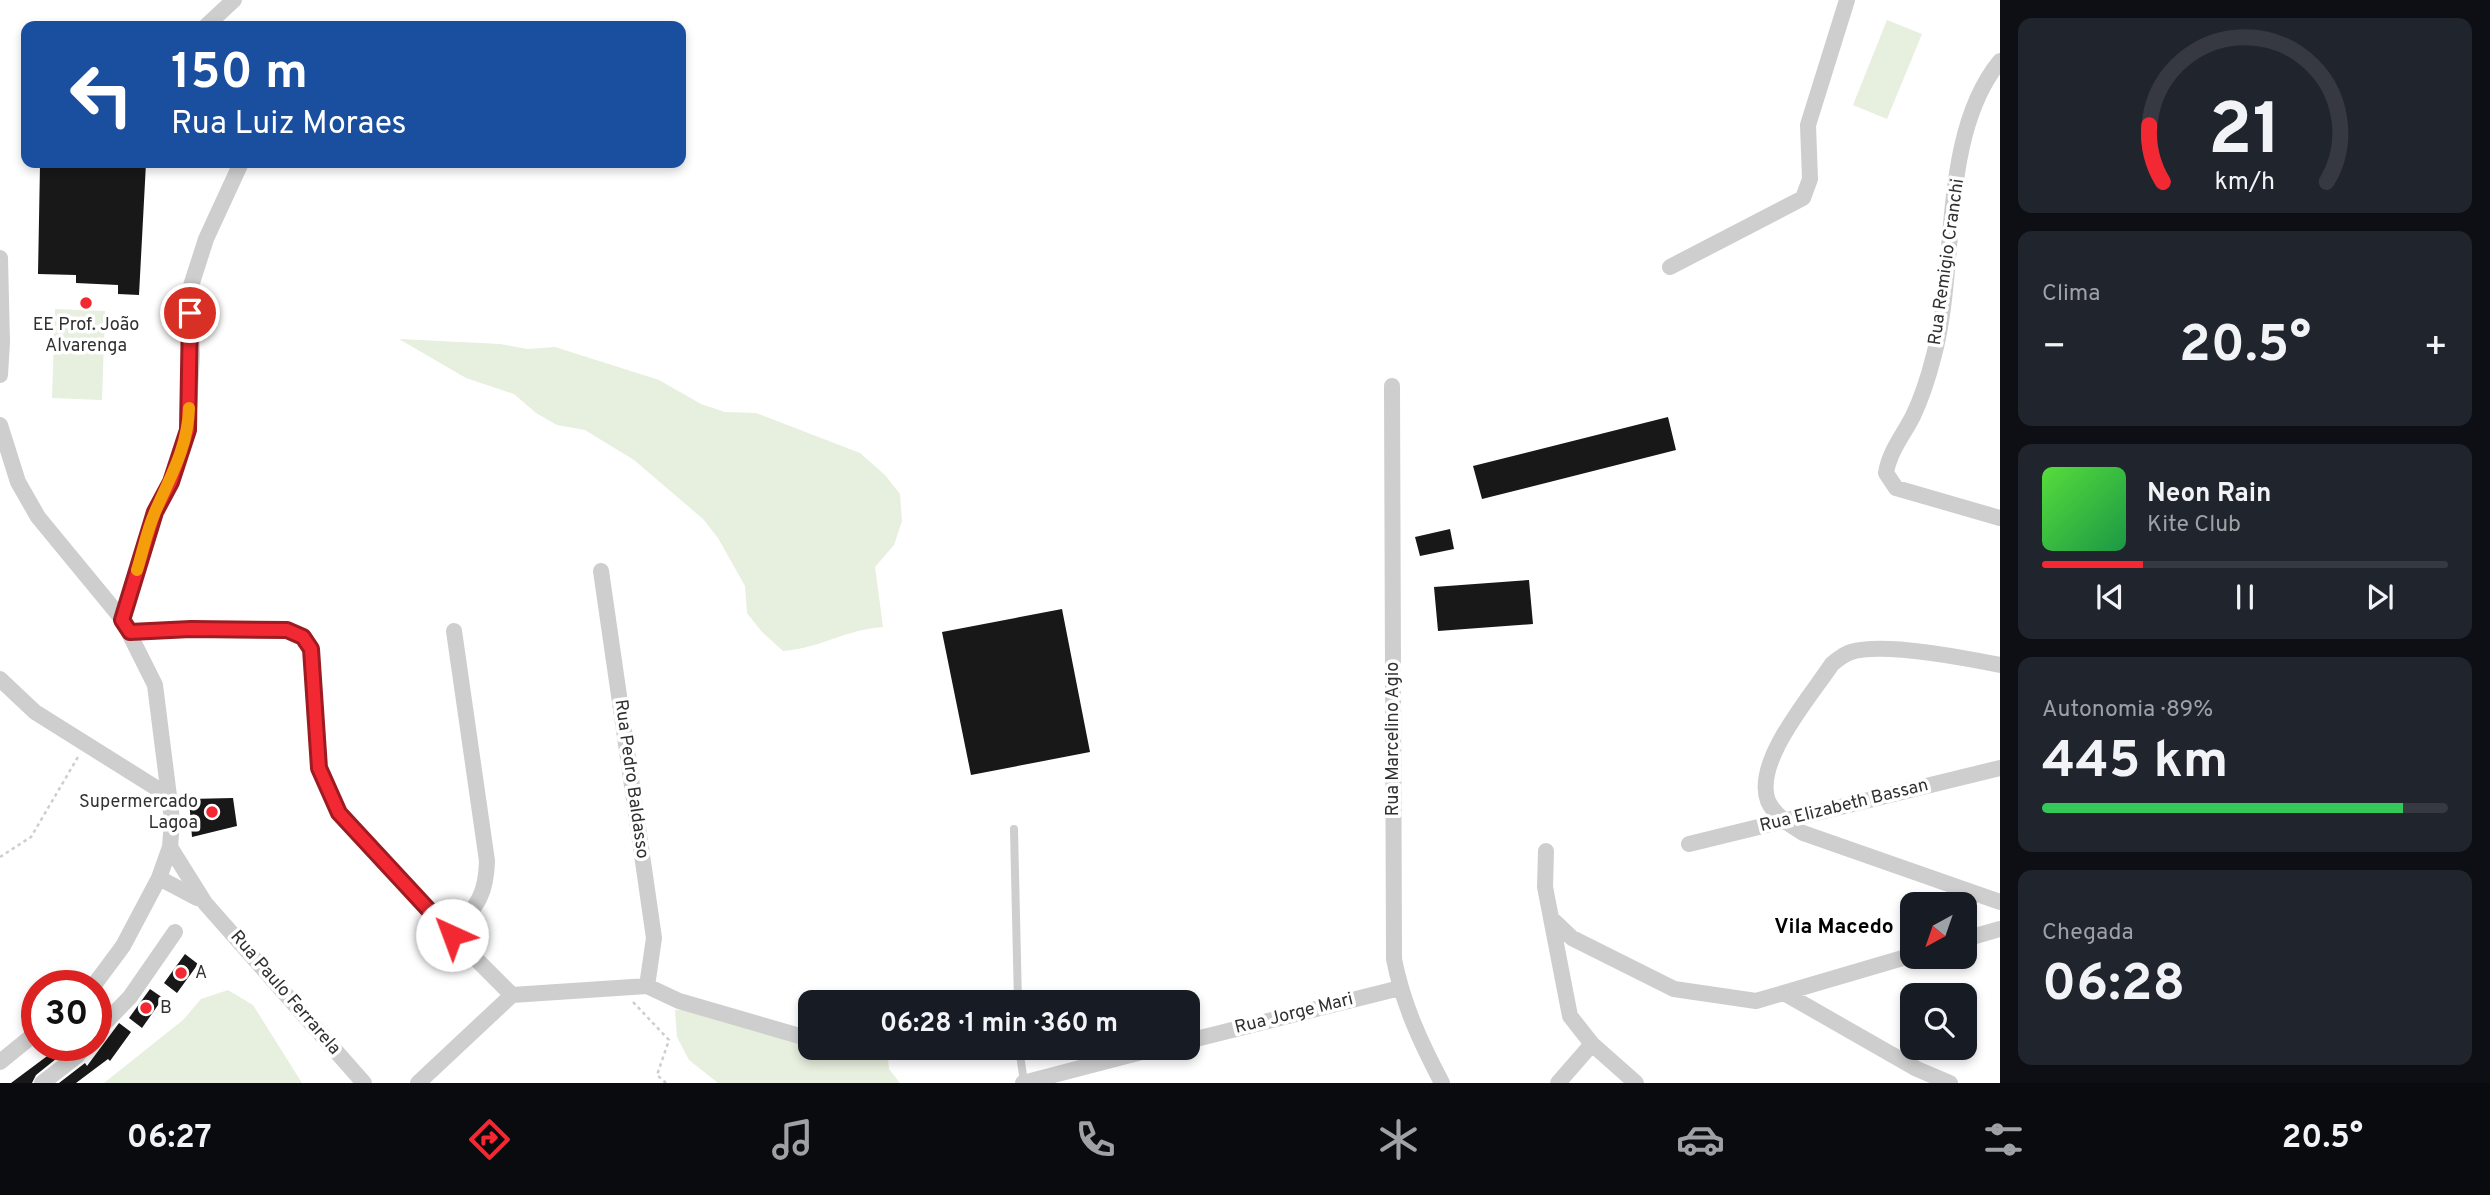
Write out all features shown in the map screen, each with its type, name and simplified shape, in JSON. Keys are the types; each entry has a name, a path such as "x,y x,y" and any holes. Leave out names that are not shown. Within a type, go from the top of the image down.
{"street":[{"path":"211,21 234,0"},
{"path":"1670,267 1803,198 1810,179 1808,125 1847,0"},
{"name":"Rua Remigio Cranchi","path":"2000,61 1972,109 1952,205 1935,353 1914,414 1887,463 1886,473 1896,488 2000,518"},
{"path":"126,626 155,512 171,482 188,430 192,354 189,292 206,239 239,168"},
{"path":"0,258 0,375"},
{"name":"Rua Marcelino Agio","path":"1392,386 1394,959 1400,988 1416,1035 1442,1083"},
{"path":"0,425 18,482 38,517 126,626 155,685 172,820 170,847 159,878 123,946 105,970"},
{"name":"Rua Pedro Baldasso","path":"601,571 654,938 647,986"},
{"path":"126,626 287,630 303,637 311,649 319,768 339,813 452,935 512,995"},
{"path":"452,935 479,903 486,887 487,861 454,631"},
{"path":"2000,665 1943,654 1863,649 1847,653 1832,664 1769,758 1764,783 1768,802 1783,821 1802,834 2000,902"},
{"path":"0,680 35,712 169,796"},
{"name":"Rua Elizabeth Bassan","path":"1689,844 2000,768"},
{"name":"Rua Paulo Ferrarela","path":"170,847 205,903 365,1083"},
{"path":"1546,851 1545,887 1570,1017 1592,1044 1636,1083"},
{"name":"Rua Paulo Ferrarela","path":"159,878 205,903"},
{"path":"1551,918 1572,938 1674,989 1756,1001 1900,959"},
{"path":"1978,935 2000,929"},
{"path":"112,1016 130,997 175,932"},
{"path":"418,1083 512,995 647,986 679,1001 798,1036"},
{"name":"Rua Jorge Mari","path":"1200,1038 1400,988"},
{"path":"1784,993 1914,1076 1950,1083"},
{"path":"1558,1083 1592,1044"},
{"path":"0,1062 21,1045"},
{"path":"1024,1082 1110,1060"},
{"path":"42,1083 71,1061"}],"lane":[{"path":"1014,830 1018,990"},
{"path":"1021,1060 1024,1082"}],"path":[{"path":"0,857 32,837 85,744"},
{"path":"619,988 669,1040 657,1075 666,1083"}],"green space":[{"path":"1887,20 1922,34 1887,119 1853,105"},
{"path":"55,309 105,311 102,400 52,398"},
{"path":"399,339 500,344 528,349 555,347 659,380 701,404 725,412 756,413 860,453 885,475 900,494 902,521 894,545 875,567 883,627 783,651 762,632 747,613 745,586 718,538 703,519 634,460 585,430 557,425 536,413 514,394 466,378"},
{"path":"228,990 253,1005 302,1083 104,1083 183,1020 201,999"},
{"path":"702,1009 798,1031 798,1060 888,1060 889,1069 900,1083 718,1083 689,1060 677,1037 675,1010"}],"building":[{"path":"40,168 146,168 139,295 118,294 118,285 76,283 76,275 38,274"},
{"path":"1668,417 1676,450 1482,499 1473,466"},
{"path":"1450,529 1454,549 1420,556 1415,537"},
{"path":"1529,580 1533,624 1438,631 1434,587"},
{"path":"1062,609 1090,752 971,775 942,632"},
{"name":"Supermercado Lagoa","path":"233,798 237,826 192,837 189,799"},
{"name":"A","path":"185,954 198,964 177,993 164,983"},
{"name":"B","path":"150,989 163,998 142,1028 129,1018"},
{"path":"119,1023 131,1032 112,1058 112,1032"},
{"path":"41,1061 53,1061 36,1075 32,1083 11,1083"},
{"path":"91,1061 105,1061 76,1083 59,1083 85,1063 87,1066"}],"slow traffic":[{"path":"137,570 155,512 171,482 188,430 189,408"}],"place":[{"name":"EE Prof. João Alvarenga","path":"86,303"},
{"name":"Supermercado Lagoa","path":"212,812"},
{"name":"A","path":"181,973"},
{"name":"B","path":"146,1008"}],"district":[{"name":"Vila Macedo","path":"1834,927"}],"route":[{"path":"190,313 192,354 188,430 171,482 155,512 122,620 130,632 191,629 287,630 303,637 311,649 319,768 339,813 452,935"}]}
